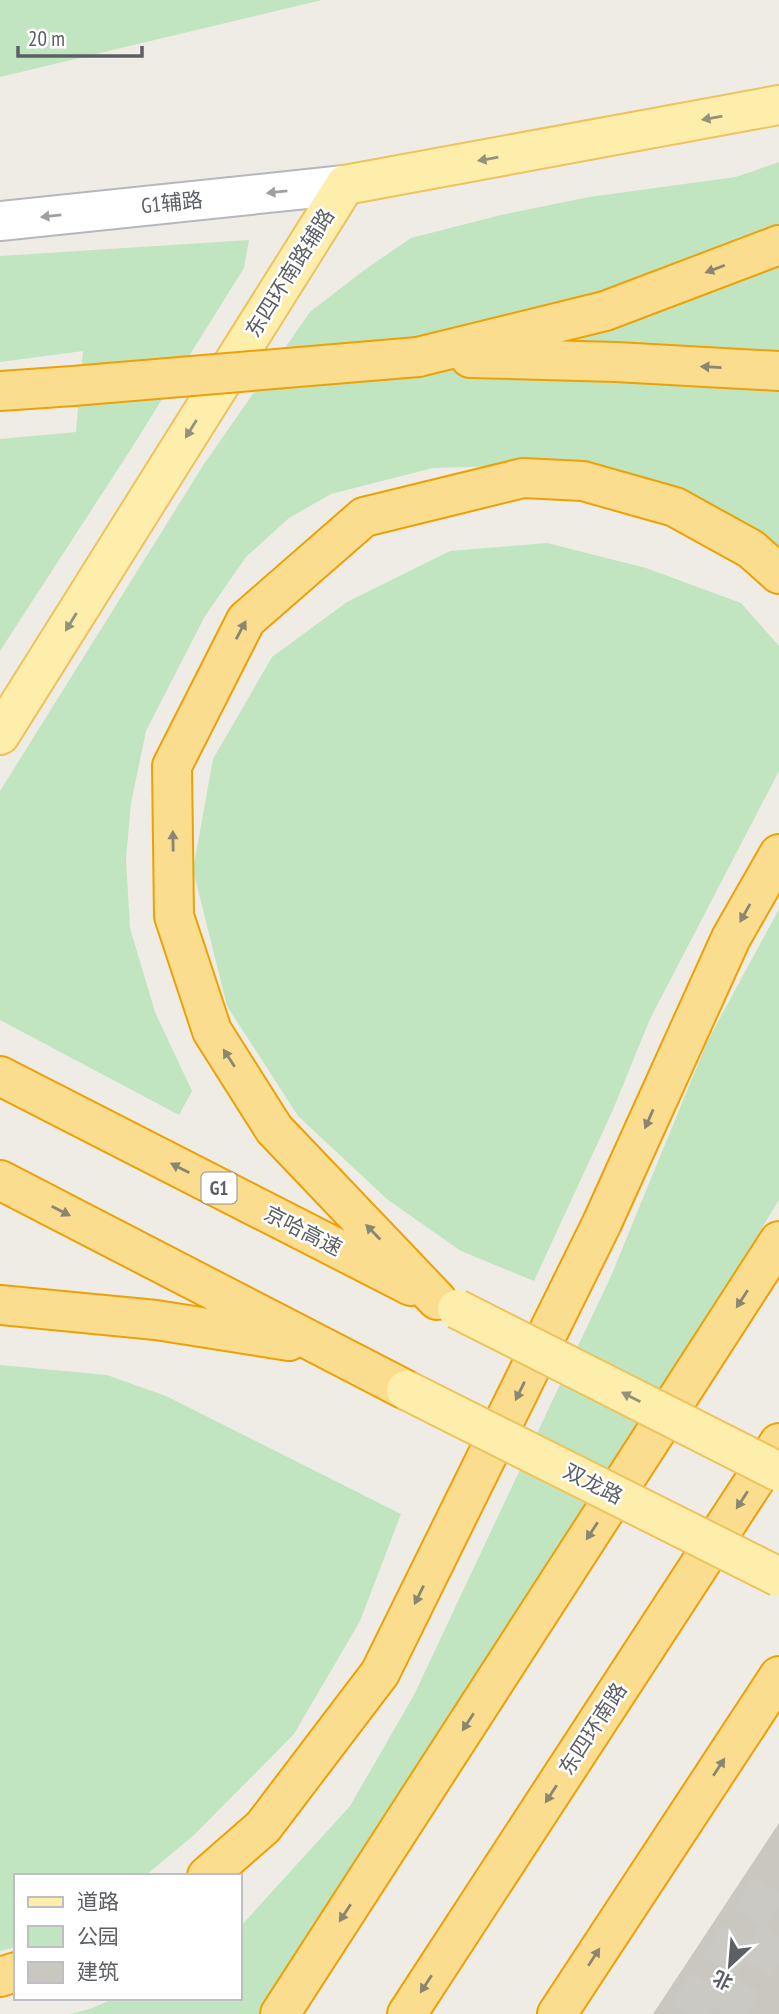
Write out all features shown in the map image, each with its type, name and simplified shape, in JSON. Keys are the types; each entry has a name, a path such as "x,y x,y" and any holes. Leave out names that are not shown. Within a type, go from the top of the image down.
{"highway":[{"path":"418,357 605,311 779,245"},
{"path":"0,391 418,357 616,362 779,371"},
{"path":"447,1304 274,1129 212,1031 174,916 173,766 246,620 364,517 523,478 583,481 675,507 751,549 779,574"},
{"path":"209,1874 263,1826 380,1673 602,1223 732,938 779,854"},
{"name":"京哈高速","path":"0,1076 447,1304"},
{"path":"0,1180 406,1390"},
{"path":"280,2014 779,1241"},
{"path":"0,1305 156,1320 321,1346"},
{"name":"东四环南路","path":"407,2014 779,1443"},
{"path":"557,2014 779,1676"}],"main road":[{"name":"东四环南路辅路","path":"0,735 345,185 779,104"},
{"path":"447,1304 779,1472"},
{"name":"双龙路","path":"406,1390 779,1577"}],"street":[{"name":"G1辅路","path":"0,221 345,185"}],"green space":[{"path":"0,0 322,0 0,77"},
{"path":"779,162 779,549 563,464 433,468 331,494 289,518 246,557 205,616 146,731 131,803 126,859 130,928 155,1012 192,1091 179,1115 0,1020 0,791 204,464 310,312 411,238 501,215 589,197 736,177"},
{"path":"249,240 244,268 0,651 0,439 76,432 83,351 0,362 0,256"},
{"path":"547,543 646,568 741,603 779,646 779,771 650,1019 612,1112 534,1281 461,1251 388,1200 298,1116 227,1006 193,870 213,759 272,657 347,602 450,551"},
{"path":"779,909 779,1200 540,1590 261,2014 70,2014 110,2000 242,2000 242,1925 350,1806 414,1695 611,1276 707,1042"},
{"path":"0,1365 107,1375 166,1396 401,1514 360,1621 294,1734 194,1835 147,1874 14,1874 14,1948 0,1951"}],"building":[{"path":"779,1823 779,2014 653,2014"}],"tunnel":[{"path":"687,2014 779,1873"},
{"path":"723,2014 779,1931"}]}
